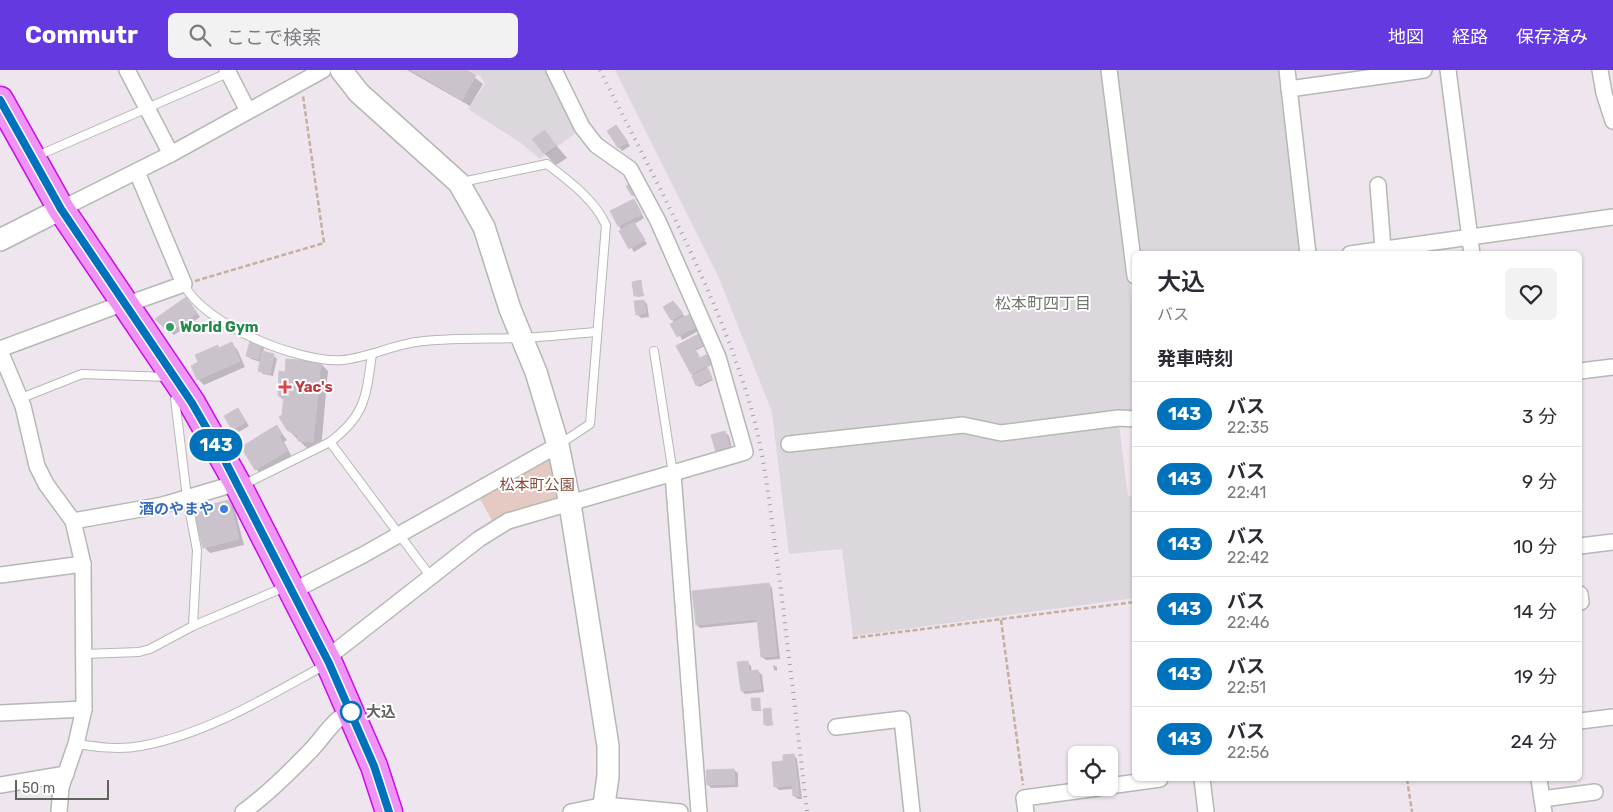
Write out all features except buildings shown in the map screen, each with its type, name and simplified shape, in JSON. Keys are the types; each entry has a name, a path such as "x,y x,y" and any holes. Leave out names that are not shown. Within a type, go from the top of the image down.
{"highway":[{"path":"0,100 61,209 179,384 238,485 328,660 374,766 389,812"}],"street":[{"path":"127,70 170,154"},
{"path":"0,240 137,172 323,70"},
{"path":"341,70 359,93 459,183 484,227 521,338 536,372 558,445 570,504 608,746 608,776 604,809"},
{"path":"328,660 430,577 502,524 522,515 570,504 745,452 718,357 658,221 630,169 596,145 582,126 554,70"},
{"path":"1109,70 1132,252"},
{"path":"1287,70 1308,251"},
{"path":"1289,89 1424,70"},
{"path":"1448,70 1472,251"},
{"path":"1600,70 1604,93 1613,121"},
{"path":"230,71 248,111"},
{"path":"58,812 61,787 76,744 84,709 83,564 73,521 46,484 37,466 19,399 0,350 184,284 137,172"},
{"path":"1378,185 1383,249"},
{"path":"1370,251 1613,217"},
{"path":"1582,371 1613,368"},
{"path":"789,444 963,425 1001,434 1119,418 1132,419"},
{"path":"292,588 364,555 399,533 558,445"},
{"path":"673,474 699,812"},
{"path":"73,521 162,504 238,485"},
{"path":"1582,545 1613,542"},
{"path":"0,575 83,564"},
{"path":"0,713 84,709"},
{"path":"242,812 261,799 312,748 337,719 350,711"},
{"path":"1582,721 1613,717"},
{"path":"836,727 902,719 912,812"},
{"path":"0,785 66,774"},
{"path":"1118,785 1145,781"},
{"path":"1202,781 1206,812"},
{"path":"1539,781 1543,806 1595,792"},
{"path":"1025,805 1068,795"},
{"path":"571,812 604,809 680,812"}],"lane":[{"path":"31,158 230,71"},
{"path":"459,183 547,164 594,204 606,225 590,424 558,445"},
{"path":"184,284 188,292 200,304 229,325 284,351 324,360 343,360 422,341 521,338 596,332"},
{"path":"654,351 673,474"},
{"path":"238,485 330,442 342,433 357,415 366,397 372,354"},
{"path":"19,399 82,374 179,384 175,399 187,497 197,550 193,626"},
{"path":"330,442 430,577"},
{"path":"84,654 139,652 150,649 193,626 292,588"},
{"path":"76,744 104,748 140,746 181,734 238,713 328,660"}],"path":[{"path":"184,284 324,243 301,82"},
{"path":"853,638 1132,602"},
{"path":"1002,620 1025,805"},
{"path":"1407,781 1412,812"}],"shaded area":[{"path":"470,70 549,70 580,130 540,159 521,143 468,109 485,84 481,77"},
{"path":"615,70 1102,70 1132,301 1132,410 1122,412 1119,425 1128,496 1132,496 1132,598 853,636 842,549 789,554 772,412 719,278"},
{"path":"1115,70 1282,70 1304,251 1138,251"}],"green space":[{"name":"松本町公園","path":"553,457 562,500 494,524 478,495 538,460"}],"railway":[{"path":"600,70 701,274 735,358 749,401 762,457 771,514 807,812"}],"bus line":[{"name":"143","path":"0,100 61,209 192,403 222,455 329,663 374,766 389,812"}],"place":[{"name":"World Gym","path":"170,327"},
{"name":"Yac's","path":"285,387"},
{"name":"酒のやまや","path":"224,509"},
{"name":"大込","path":"351,712"}],"district":[{"name":"松本町四丁目","path":"1043,303"}]}
